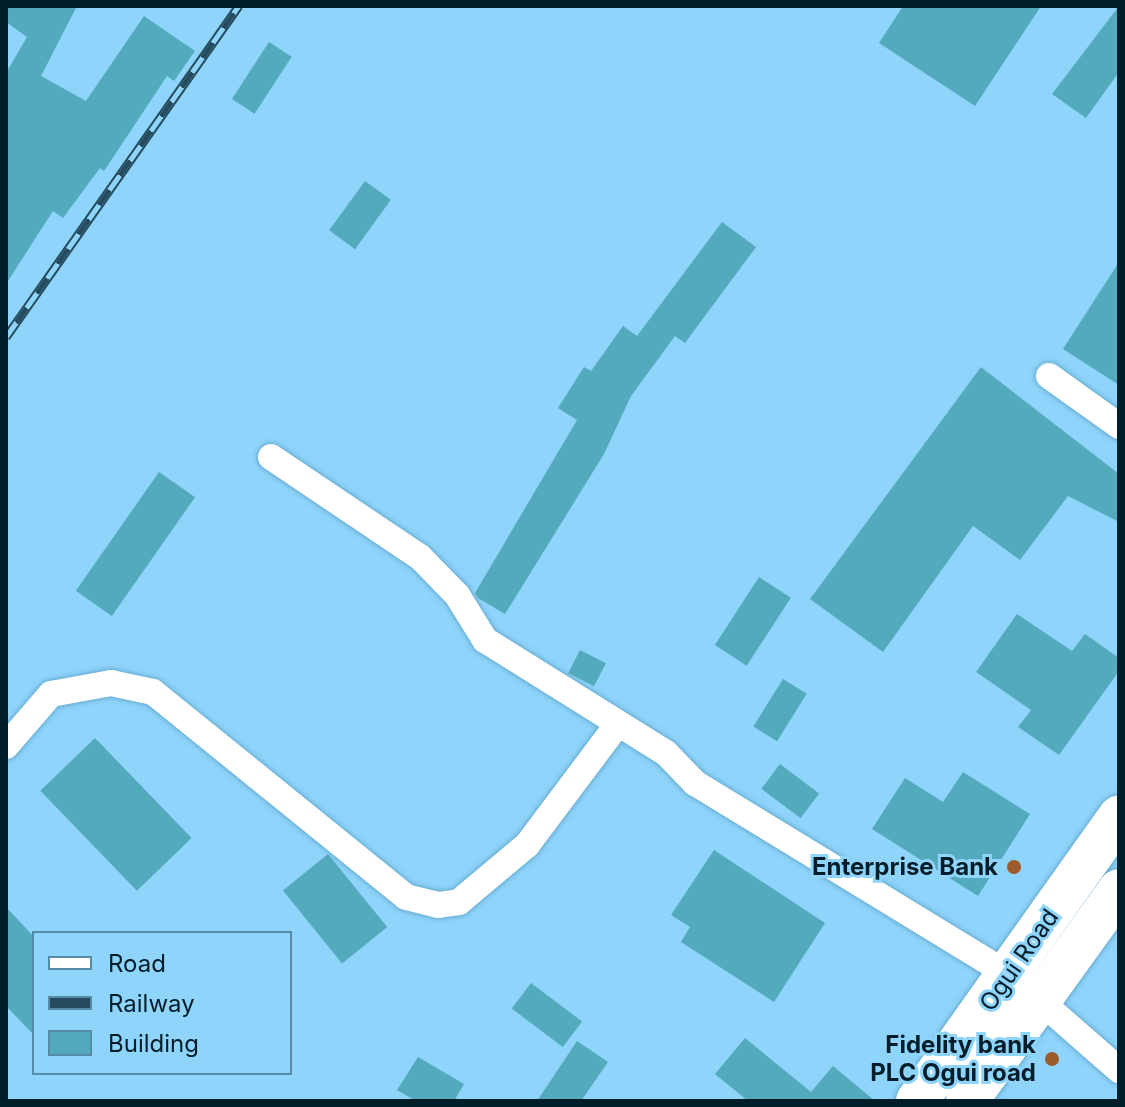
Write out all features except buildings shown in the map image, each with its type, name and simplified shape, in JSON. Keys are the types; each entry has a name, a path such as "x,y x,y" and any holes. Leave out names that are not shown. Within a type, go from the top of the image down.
{"main road":[{"name":"Ogui Road","path":"967,1101 1024,987 1119,817"},
{"name":"Ogui Road","path":"917,1101 1119,890"}],"street":[{"path":"1049,376 1119,426"},
{"path":"271,457 420,557 457,595 485,640 683,765 695,783 1024,987 1119,1070"},
{"path":"6,746 51,694 111,683 153,692 406,897 438,905 459,902 527,845 617,725"}],"railway":[{"path":"6,337 239,6"}],"place":[{"name":"Enterprise Bank","path":"1014,867"},
{"name":"Fidelity bank PLC Ogui road","path":"1052,1059"}]}
